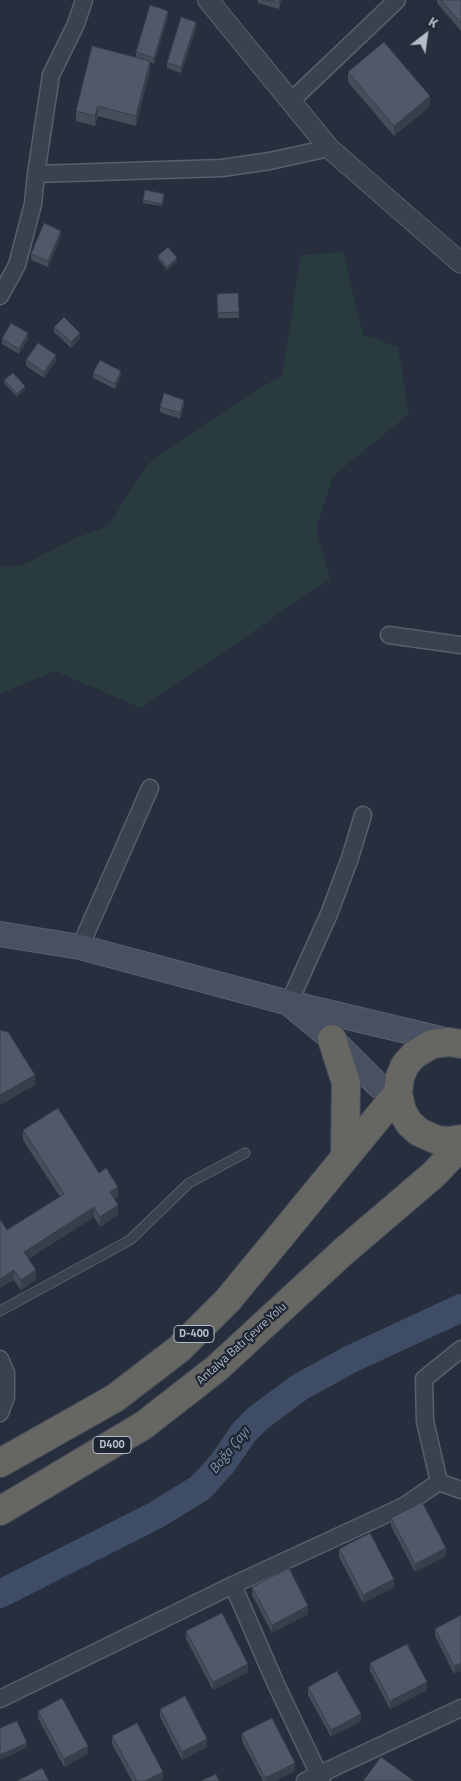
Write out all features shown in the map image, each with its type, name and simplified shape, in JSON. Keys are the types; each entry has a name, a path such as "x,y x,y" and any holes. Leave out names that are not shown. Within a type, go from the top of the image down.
{"highway":[{"path":"332,1039 346,1083 345,1156"},
{"name":"D-400","path":"0,1463 115,1398 179,1349 228,1300 398,1093 400,1077 414,1055 432,1044 449,1042 461,1044"},
{"path":"398,1093 402,1111 409,1123 419,1132 437,1140 461,1139"},
{"name":"Antalya Batı Çevre Yolu","path":"0,1511 144,1425 217,1368 344,1251 433,1175 461,1146"}],"main road":[{"path":"0,934 80,947 288,1003 461,1044"},
{"path":"288,1003 332,1039 379,1086 398,1093"}],"street":[{"path":"0,296 17,265 33,204 50,76 76,24 84,0"},
{"path":"208,0 329,148 461,263"},
{"path":"290,101 396,0"},
{"path":"36,174 222,168 270,161 329,148"},
{"path":"389,635 461,645"},
{"path":"80,947 150,788"},
{"path":"288,1003 329,914 350,858 363,815"},
{"path":"440,1482 425,1421 424,1379 461,1349"},
{"path":"0,1359 6,1373 6,1397 0,1413"},
{"path":"440,1482 461,1490"},
{"path":"0,1699 233,1586 404,1506 440,1482"},
{"path":"233,1586 315,1779 461,1708"}],"lane":[{"path":"0,1311 130,1240 189,1183 245,1153"}],"shaded area":[{"path":"343,252 363,335 398,347 409,414 333,476 316,528 330,579 141,708 55,671 0,694 0,566 21,566 76,538 108,526 148,464 218,415 282,375 301,255"}],"building":[{"path":"266,0 280,0 279,3"},
{"path":"441,0 461,0 461,23"},
{"path":"150,5 168,11 154,58 136,52"},
{"path":"181,17 196,22 181,67 167,63"},
{"path":"384,42 430,96 394,126 348,72"},
{"path":"92,46 150,61 136,116 98,106 95,116 76,111"},
{"path":"145,190 164,194 162,204 143,200"},
{"path":"44,223 61,231 48,261 31,254"},
{"path":"168,247 177,258 167,267 158,256"},
{"path":"238,293 239,312 218,313 217,294"},
{"path":"64,317 80,333 71,342 54,327"},
{"path":"11,323 28,333 19,349 2,339"},
{"path":"38,343 56,355 44,372 26,360"},
{"path":"100,360 121,371 115,384 93,373"},
{"path":"13,373 25,386 17,394 4,380"},
{"path":"164,393 184,400 180,413 160,407"},
{"path":"0,1030 8,1032 35,1075 0,1095"},
{"path":"58,1108 99,1173 106,1168 118,1187 110,1192 118,1205 100,1217 94,1207 24,1252 36,1270 21,1280 14,1270 0,1279 0,1219 7,1230 64,1194 23,1130"},
{"path":"422,1502 446,1548 415,1564 391,1518"},
{"path":"370,1533 394,1579 363,1595 339,1549"},
{"path":"289,1568 308,1606 272,1625 252,1587"},
{"path":"222,1613 248,1664 213,1682 186,1631"},
{"path":"461,1615 461,1663 454,1666 435,1629"},
{"path":"407,1644 427,1682 390,1701 370,1663"},
{"path":"337,1671 361,1714 331,1730 308,1687"},
{"path":"185,1696 207,1739 182,1752 160,1709"},
{"path":"62,1698 88,1746 64,1759 38,1711"},
{"path":"272,1718 295,1763 265,1778 242,1733"},
{"path":"17,1721 27,1743 0,1755 0,1728"},
{"path":"137,1723 163,1772 145,1781 137,1781 112,1736"},
{"path":"381,1757 414,1781 363,1781"},
{"path":"42,1768 49,1781 17,1781"},
{"path":"216,1774 219,1781 201,1781"}],"waterway":[{"name":"Boğa Çayı","path":"0,1594 156,1515 200,1488 222,1464 244,1432 258,1418 300,1387 351,1359 461,1308"}]}
